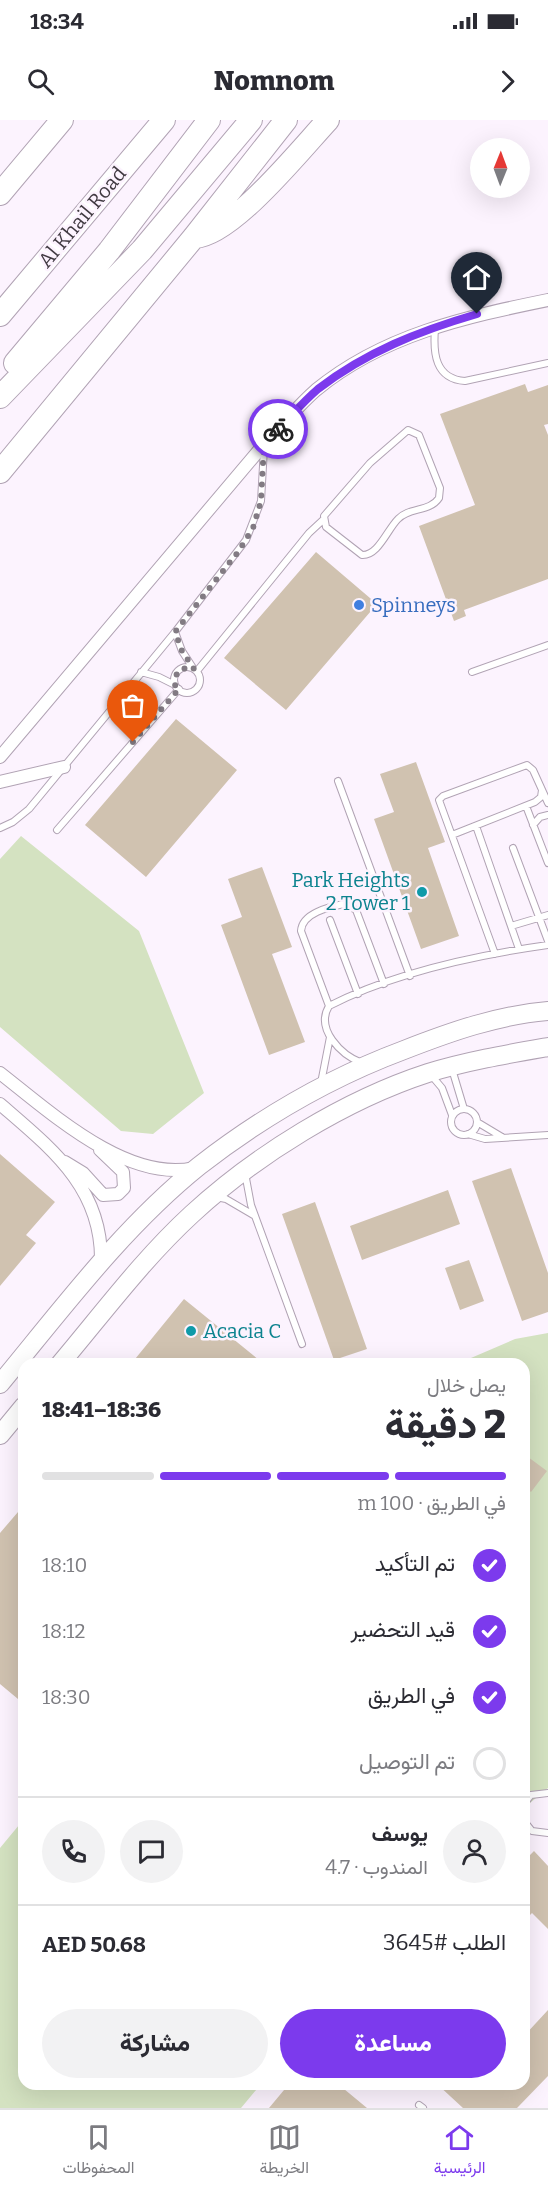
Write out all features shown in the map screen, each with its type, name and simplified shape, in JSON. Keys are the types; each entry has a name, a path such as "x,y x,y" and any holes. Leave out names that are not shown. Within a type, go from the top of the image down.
{"highway":[{"path":"0,194 8,178 62,120"},
{"name":"Al Khail Road","path":"0,315 164,120"},
{"path":"0,380 109,251 209,120"},
{"path":"0,397 142,250 250,120"},
{"path":"0,472 194,237 286,120"},
{"path":"194,237 211,234 233,219 328,120"}],"main road":[{"path":"22,1358 101,1264 146,1215 198,1167 262,1121 321,1086 365,1065 448,1033 492,1021 548,1011"},
{"path":"65,1358 150,1257 213,1196 285,1143 334,1115 428,1073 492,1057 548,1047"},
{"path":"0,1384 18,1363"},
{"path":"0,1435 18,1413"}],"street":[{"path":"0,757 264,444 316,390 360,360 408,336 477,314 548,300"},
{"path":"0,782 64,767"},
{"path":"0,1073 55,1117 85,1136 149,1169 181,1171 198,1167"},
{"path":"0,1104 63,1162 90,1201 98,1221 101,1264"},
{"path":"63,1162 83,1173 103,1195 118,1194 124,1188 123,1172 85,1136"}],"lane":[{"path":"435,326 437,364 448,377 456,380 465,381 548,363"},
{"path":"195,670 365,469 392,442 408,430 419,435 440,488 436,502 403,515 366,556 359,554 326,526 323,520"},
{"path":"0,828 13,822 28,809 175,632 238,552 253,528 261,501 264,444"},
{"path":"141,672 159,676 188,693 196,689 200,680 182,651 175,632"},
{"path":"472,672 548,645"},
{"path":"177,687 174,678 182,668 195,670"},
{"path":"57,830 177,687"},
{"path":"495,954 439,803 443,796 523,765 533,770 548,803"},
{"path":"338,781 410,976"},
{"path":"452,835 538,800 542,789"},
{"path":"526,806 548,863"},
{"path":"533,825 540,817 548,815"},
{"path":"476,826 519,949"},
{"path":"321,1086 330,1037 325,1015 329,1006 410,976 548,943 513,848"},
{"path":"329,1006 301,931 303,921 310,915 338,905 351,906 356,910 384,984"},
{"path":"511,926 548,915"},
{"path":"330,920 358,994"},
{"path":"330,1037 346,1055 365,1065"},
{"path":"451,1068 464,1108 475,1114 477,1122 475,1130 468,1134"},
{"path":"428,1073 439,1082 452,1115 451,1124 455,1132 485,1139 548,1135"},
{"path":"452,1115 464,1108"},
{"path":"477,1122 502,1137"},
{"path":"244,1172 256,1216 302,1344"},
{"path":"213,1196 226,1199 256,1216"},
{"path":"530,1798 537,1792 548,1793"},
{"path":"530,1828 532,1831 548,1833"}],"green space":[{"path":"21,836 139,931 204,1093 153,1134 121,1131 0,1027 0,859"},
{"path":"548,1333 548,1788 530,1803 530,1358 471,1358 515,1339"},
{"path":"18,1826 18,2090 256,2090 241,2108 0,2108 0,1848"}],"building":[{"path":"525,384 528,392 548,385 548,424 544,425 548,435 548,579 464,610 466,616 454,621 419,526 475,505 440,414"},
{"path":"316,552 377,604 286,710 224,658"},
{"path":"176,719 237,770 146,877 85,825"},
{"name":"Park Heights 2 Tower 1","path":"416,762 445,842 428,848 459,936 421,949 374,819 394,812 380,774"},
{"path":"262,867 292,947 272,954 305,1042 269,1055 221,925 242,917 228,879"},
{"path":"0,1154 55,1202 26,1235 36,1243 0,1286"},
{"path":"511,1168 548,1273 548,1312 522,1321 472,1181"},
{"path":"448,1190 460,1224 362,1260 350,1226"},
{"path":"315,1202 367,1349 333,1358 282,1214"},
{"path":"469,1260 484,1301 460,1310 445,1268"},
{"name":"Acacia C","path":"184,1299 257,1358 136,1358"},
{"path":"530,1458 547,1471 530,1491"},
{"path":"18,1512 18,1699 0,1684 0,1533"},
{"path":"534,1851 548,1866 548,1929 532,1913 530,1915 530,1855"},
{"path":"548,2010 548,2076 517,2108 463,2108 444,2090 530,2090 530,2030"},
{"path":"284,2090 345,2090 367,2108 269,2108"}],"way so far":[{"path":"133,742 179,689 175,685 174,678 177,672 182,668 194,669 182,651 175,632 238,552 253,528 261,501 264,444 278,429"}],"place":[{"name":"Spinneys","path":"359,605"},
{"name":"Park Heights 2 Tower 1","path":"422,892"},
{"name":"Acacia C","path":"191,1331"}],"route":[{"path":"278,429 316,390 360,360 408,336 477,314"}]}
